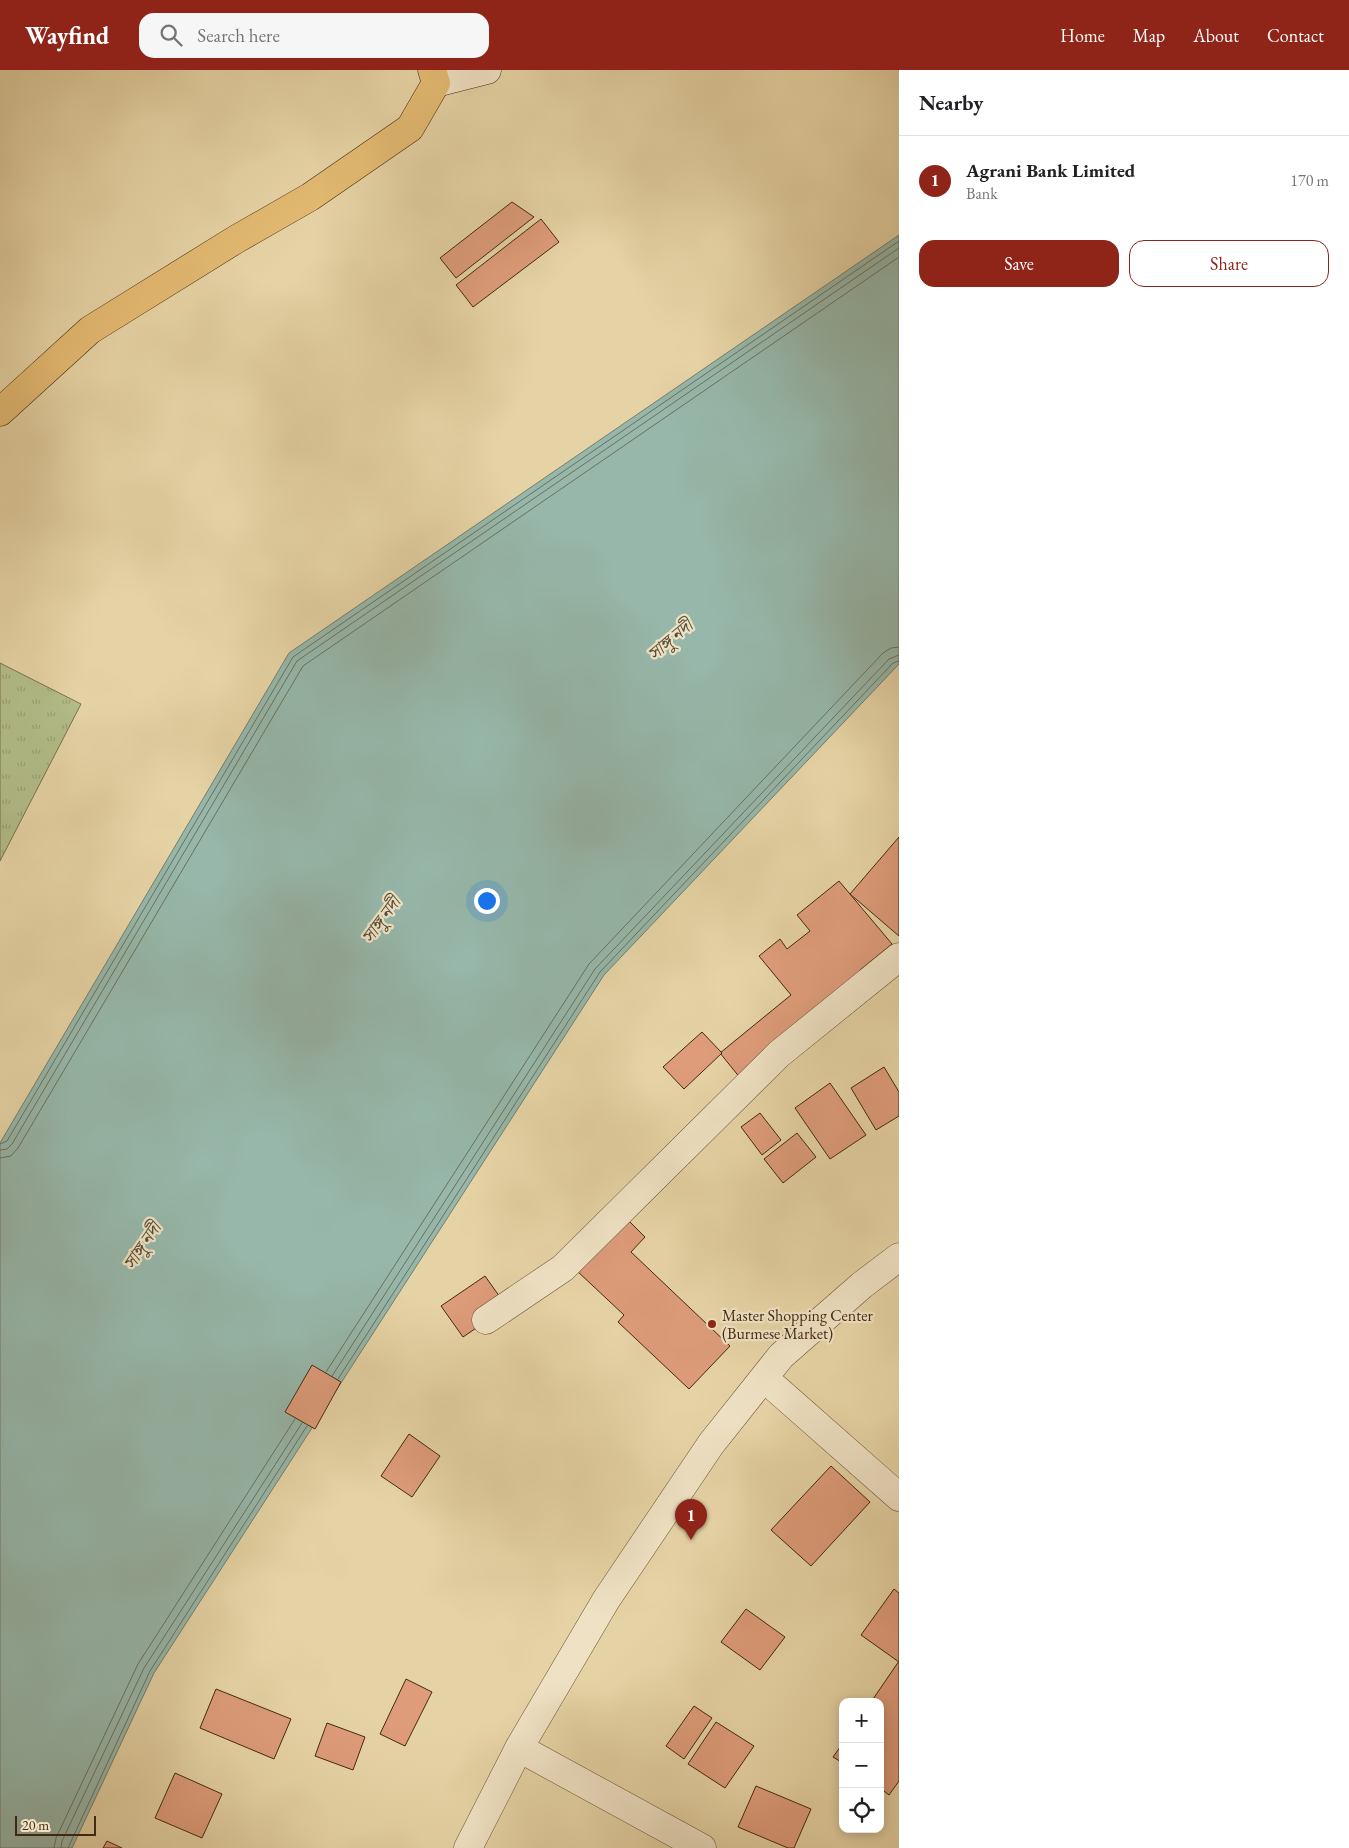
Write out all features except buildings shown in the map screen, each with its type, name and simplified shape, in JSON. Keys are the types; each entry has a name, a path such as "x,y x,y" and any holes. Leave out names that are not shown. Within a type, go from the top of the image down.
{"main road":[{"path":"0,412 90,330 235,240 310,197 410,128 434,77"}],"street":[{"path":"434,77 487,70"},
{"path":"486,1320 563,1268 779,1054 899,957"},
{"path":"468,1848 519,1748 606,1600 711,1444 781,1356 862,1285 899,1258"},
{"path":"764,1378 899,1497"},
{"path":"519,1748 702,1848"}],"green space":[{"path":"0,663 81,704 0,861"}],"water":[{"name":"সাঙ্গু নদী","path":"899,235 899,664 604,975 154,1673 72,1848 0,1848 0,1143 289,653"}],"place":[{"name":"Master Shopping Center (Burmese Market)","path":"712,1324"},
{"name":"Agrani Bank Limited","path":"691,1540"}]}
